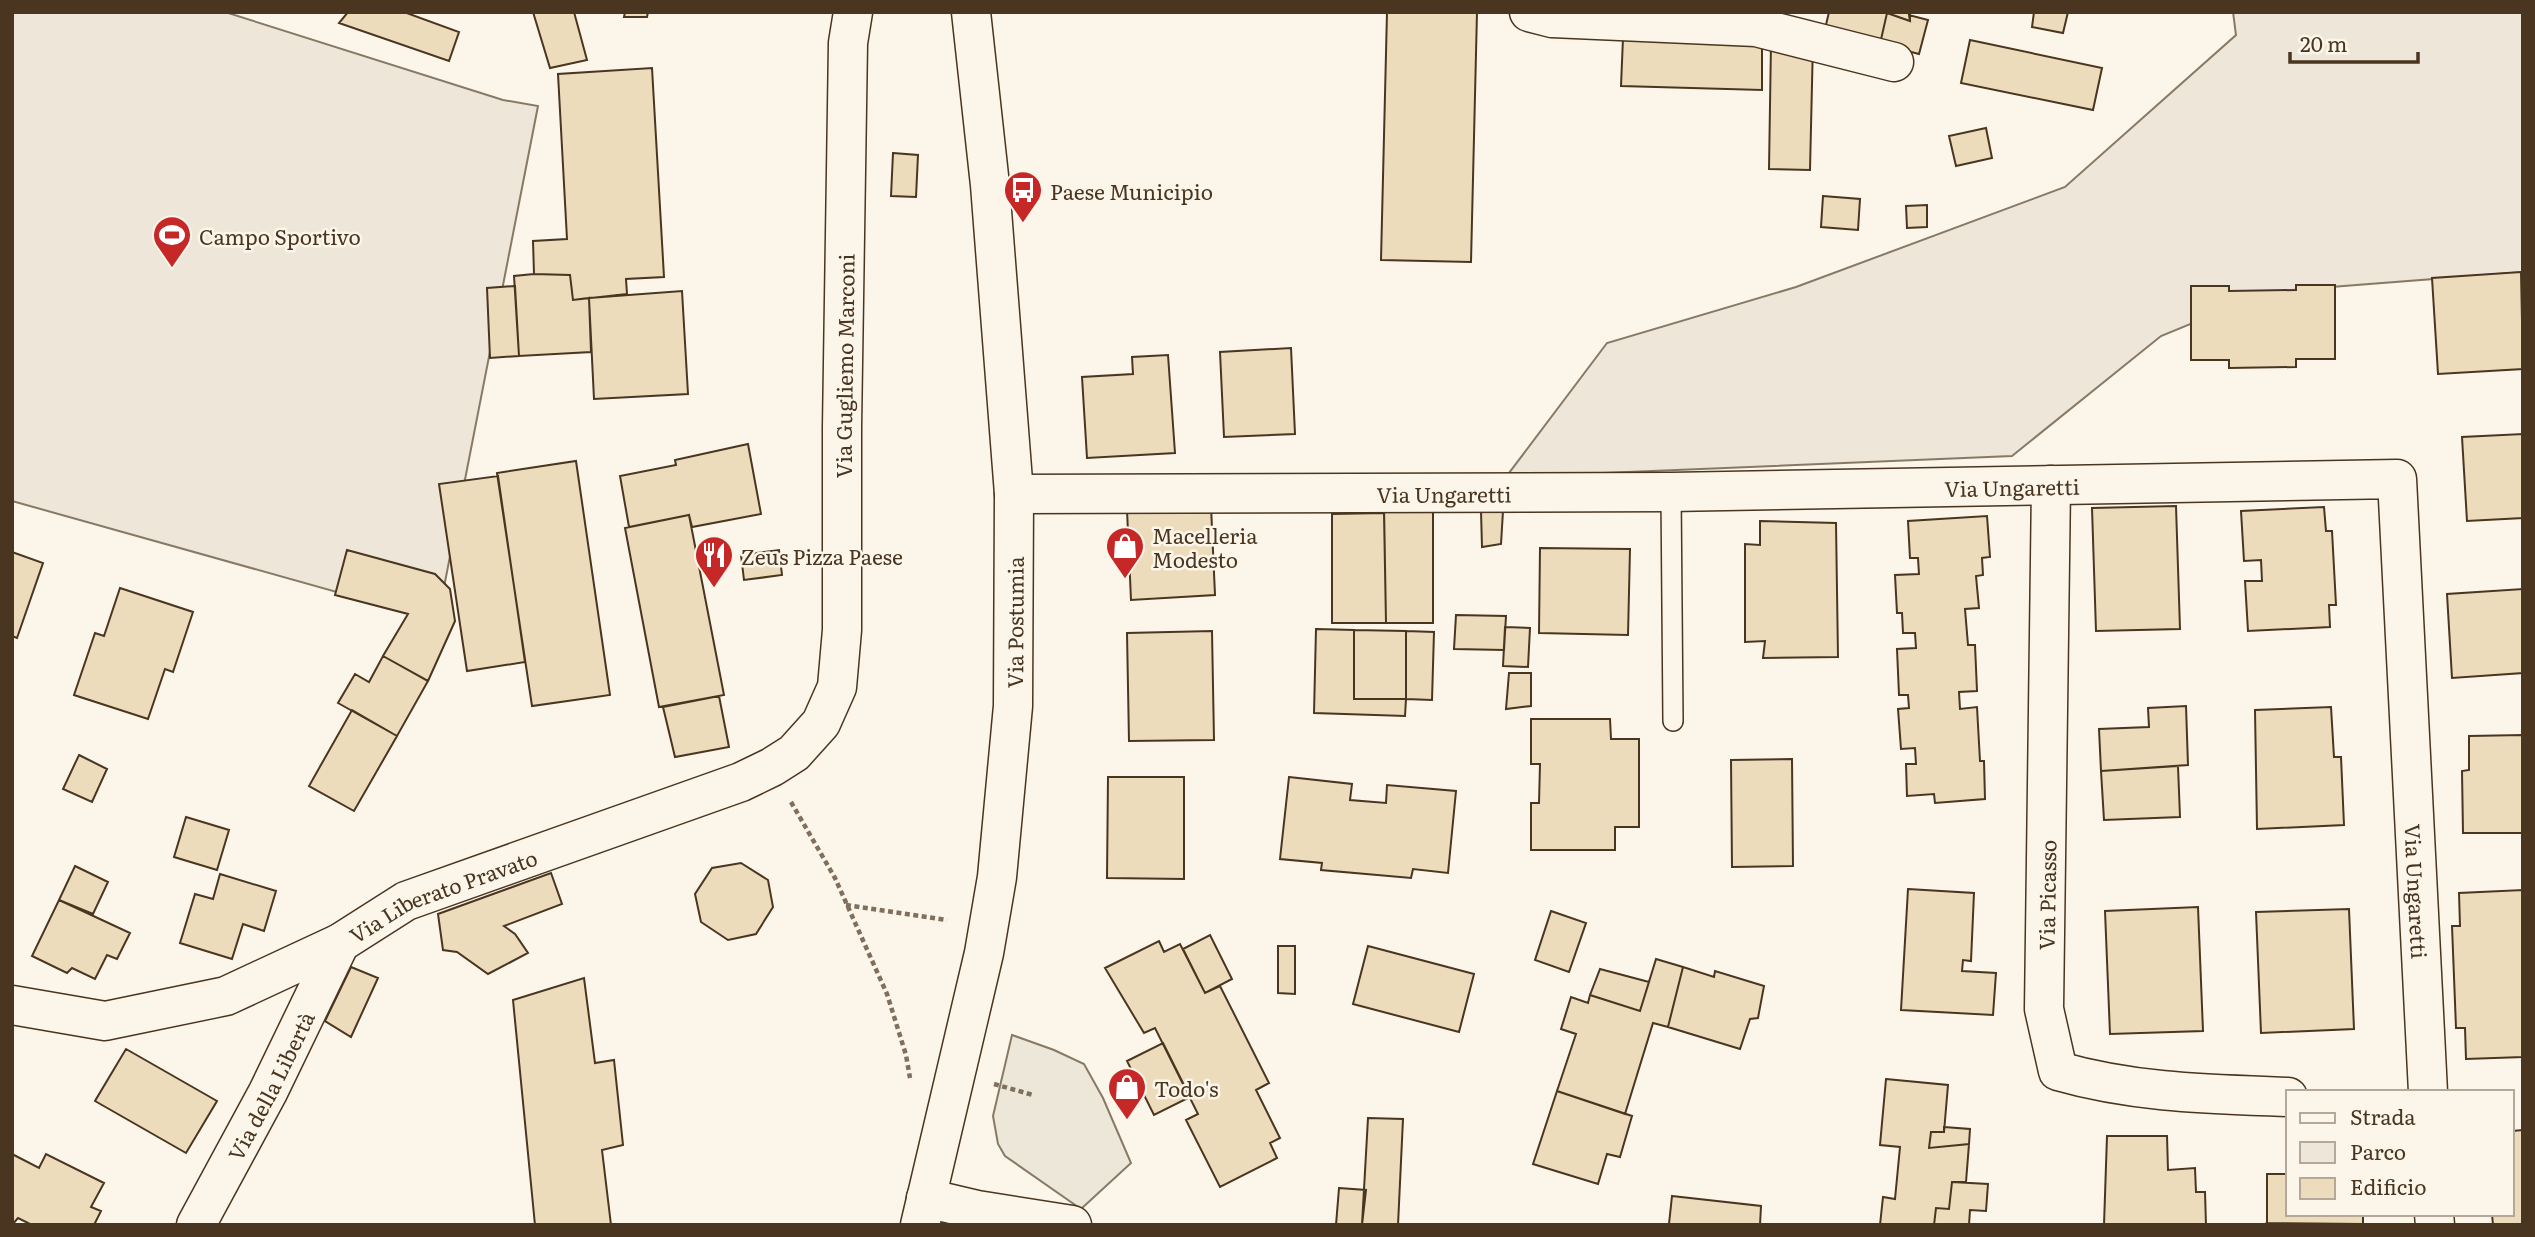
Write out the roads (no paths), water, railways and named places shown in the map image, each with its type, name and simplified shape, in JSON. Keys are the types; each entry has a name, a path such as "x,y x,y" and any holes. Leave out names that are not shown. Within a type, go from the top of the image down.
{"street":[{"name":"Via Postumia","path":"923,1212 984,953 998,877 1013,706 1014,494 990,185 971,12"},
{"path":"1529,12 1552,18 1756,27 1894,62"},
{"name":"Via Gugliemo Marconi","path":"837,687 842,630 844,23"},
{"name":"Via Ungaretti","path":"1014,494 1671,492 2397,479 2428,1090"},
{"name":"Via Picasso","path":"2051,485 2044,1009 2058,1071 2093,1081 2169,1093 2286,1097"},
{"name":"Via Liberato Pravato","path":"12,1005 105,1021 226,996 340,943 406,901 741,782 772,767 794,753 821,723 837,687"},
{"name":"Via della Libertà","path":"195,1225 268,1092 340,943"},
{"path":"923,1212 977,1210 1072,1225"}],"lane":[{"path":"1671,492 1673,721"}],"place":[{"name":"Paese Municipio","path":"1023,224"},
{"name":"Campo Sportivo","path":"172,269"},
{"name":"Macelleria Modesto","path":"1125,580"},
{"name":"Zeus Pizza Paese","path":"714,589"},
{"name":"Todo's","path":"1127,1121"}]}
